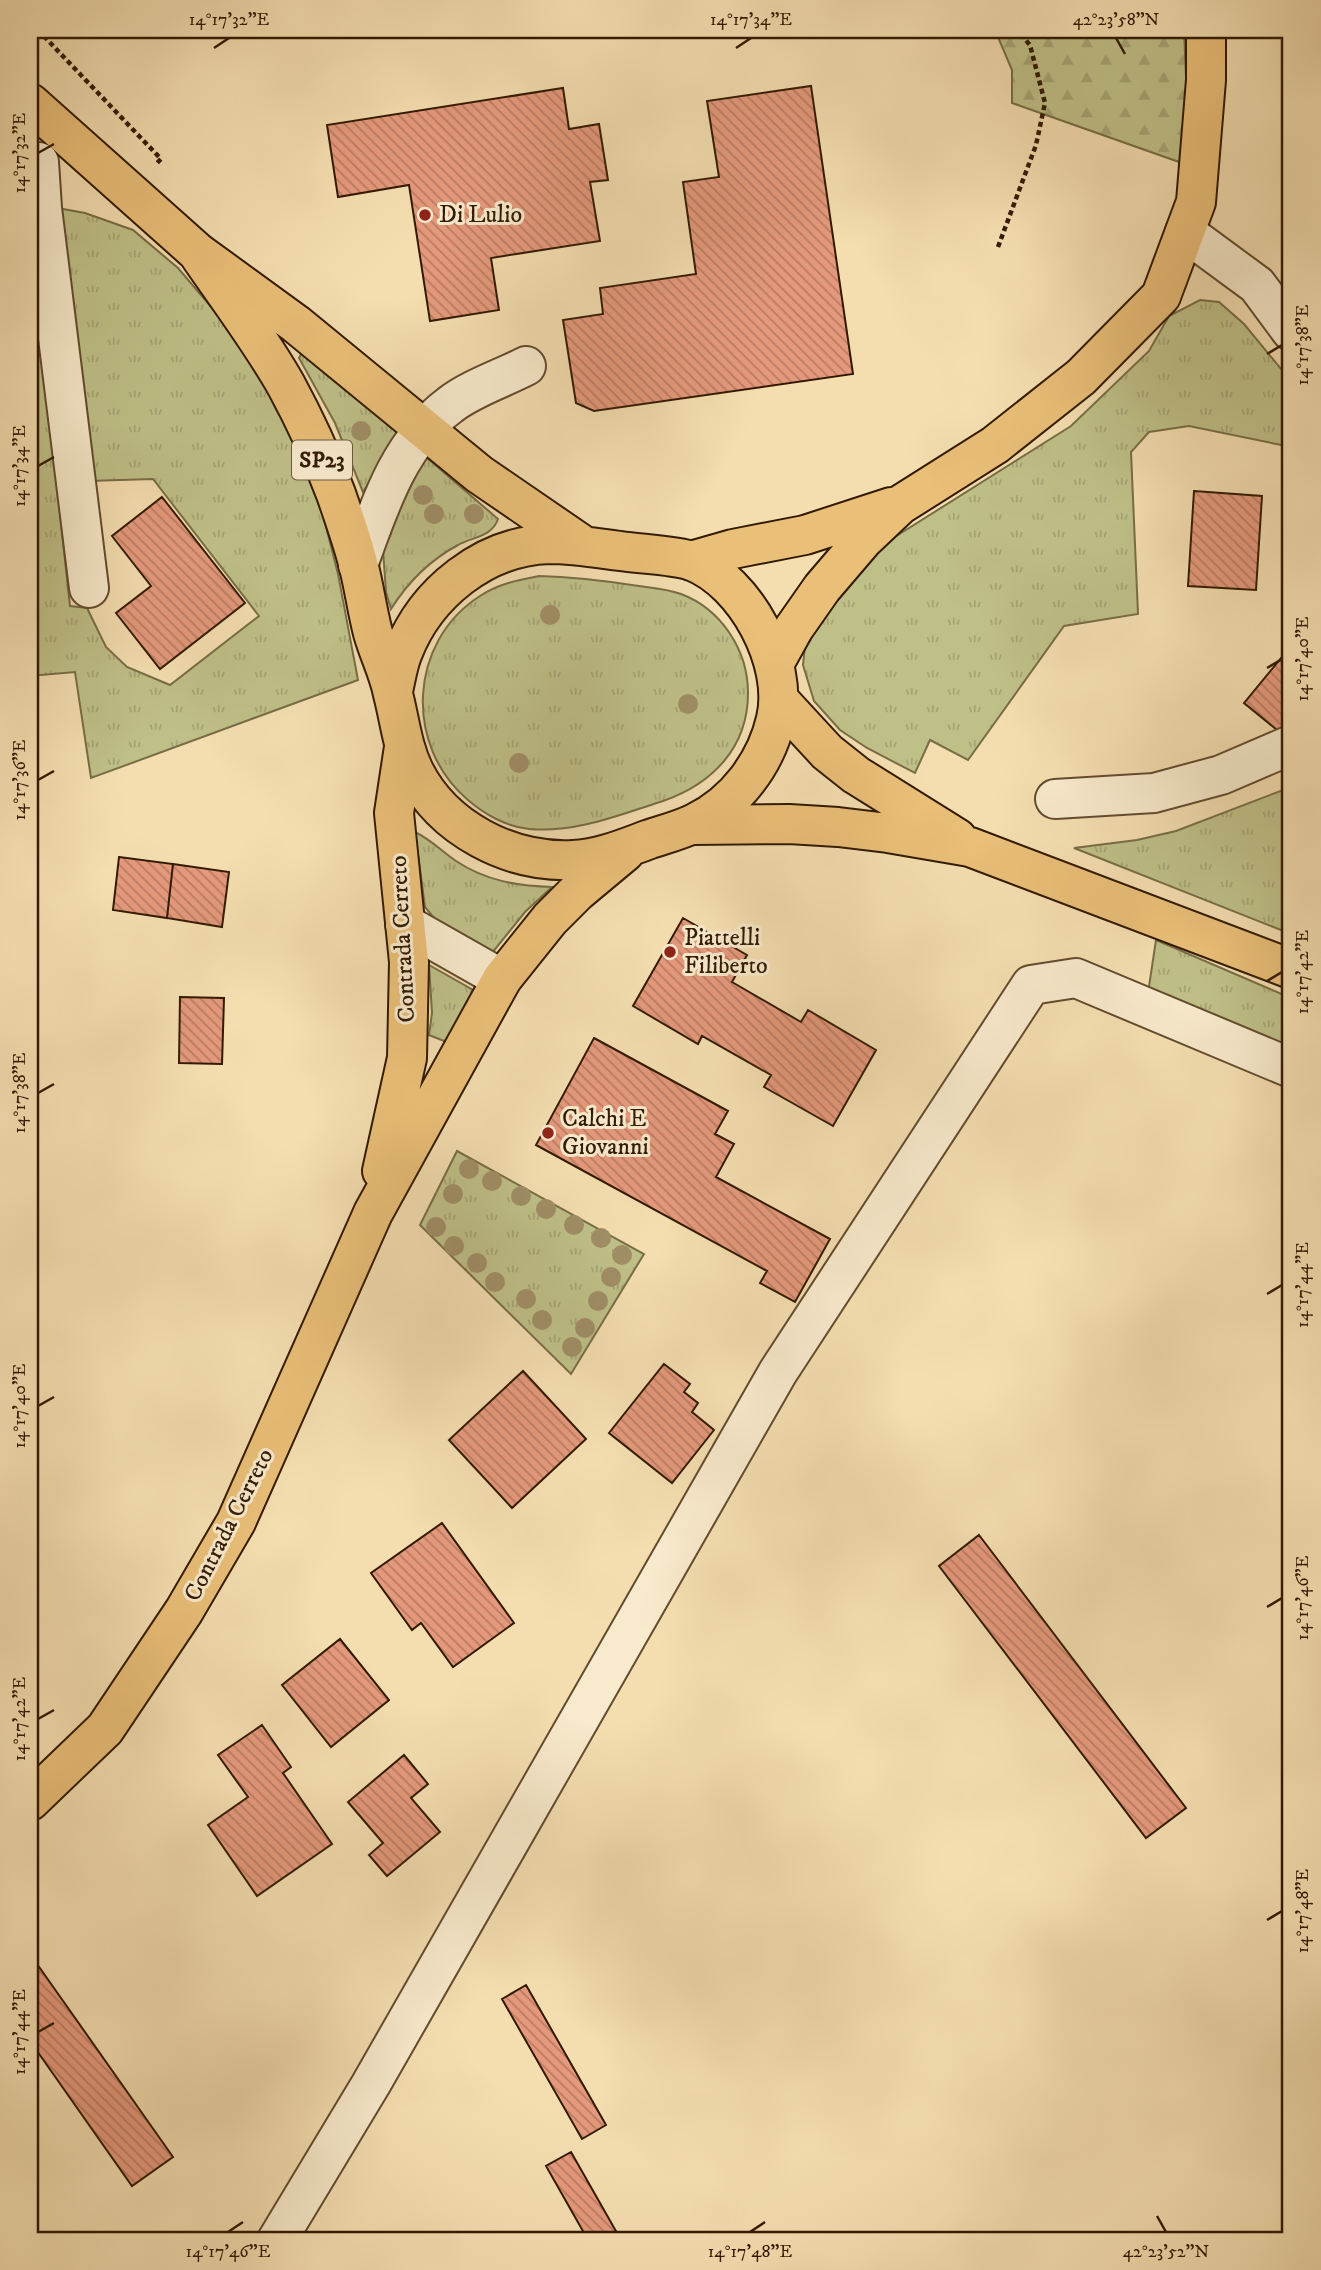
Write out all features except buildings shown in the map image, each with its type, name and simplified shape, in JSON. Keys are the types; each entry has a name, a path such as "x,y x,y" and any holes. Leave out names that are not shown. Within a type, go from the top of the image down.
{"main road":[{"path":"900,505 805,535 733,549 691,561 583,546 546,544 508,552 473,567 443,590 418,619 402,654 393,691 404,747 416,776 435,801 457,823 483,840 512,853 543,859 574,860 606,855 692,825 726,803 752,774 771,739 777,682 794,628 822,588 863,540 900,505 995,445 1081,377 1161,296 1196,202 1206,80 1206,30"},
{"name":"SP23","path":"30,103 197,252 296,324 479,474 583,546"},
{"name":"SP23","path":"197,252 271,360 312,436 346,522 373,632 393,691"},
{"path":"691,561 720,579 745,603 763,632 777,682 827,752 856,775 970,847"},
{"name":"Contrada Cerreto","path":"373,1213 407,1058 409,962 394,813 404,747"},
{"path":"692,825 789,824 838,827 970,847 1291,969"},
{"name":"Contrada Cerreto","path":"30,1801 105,1729 184,1611 236,1522 373,1213 502,979 550,919 577,892 635,844"}],"street":[{"path":"80,148 35,159 89,588"},
{"path":"1185,232 1257,285 1291,331"},
{"path":"358,565 382,499 424,428 451,403 526,366"},
{"path":"1055,799 1154,793 1221,775 1291,745"},
{"path":"405,924 502,979"},
{"path":"277,2240 371,2084 778,1372 1031,985 1076,978 1291,1068"}],"path":[{"path":"38,30 161,159 132,194"},
{"path":"998,247 1036,145 1045,103 1030,45 1017,30"}],"green space":[{"path":"995,30 1184,30 1187,101 1182,163 1012,103 1012,70"},
{"path":"52,207 85,213 133,230 178,268 230,329 268,381 320,503 338,574 358,680 91,778 75,672 30,676 30,237 70,606 87,608 106,647 127,667 170,685 259,616 153,479 88,481"},
{"path":"1200,300 1219,302 1244,324 1291,381 1291,447 1189,426 1149,432 1131,452 1138,614 1064,626 968,760 930,740 915,773 867,748 840,730 814,701 803,665 807,627 834,587 890,540 1071,426 1149,351 1169,316"},
{"path":"303,350 401,434 363,492 335,423 299,358"},
{"path":"426,457 498,519 491,530 458,545 429,565 412,581 391,609 386,592 383,550 403,490"},
{"path":"539,576 602,581 671,591 695,601 720,621 730,633 743,662 748,693 742,731 724,761 711,774 681,794 663,801 597,822 546,830 521,828 496,819 468,800 447,778 433,752 425,724 423,695 428,667 439,640 456,616 480,596 501,585"},
{"path":"1291,787 1291,934 1074,848 1137,840 1176,831"},
{"path":"415,832 467,868 491,878 515,884 552,887 525,912 492,953 442,928 425,907"},
{"path":"1156,940 1291,998 1291,1071 1145,1013"},
{"path":"429,965 473,990 449,1043 429,1035 432,1013"},
{"path":"457,1151 644,1254 571,1374 420,1225"}],"place":[{"name":"Di Lulio","path":"425,215"},
{"name":"Piattelli Filiberto","path":"670,952"},
{"name":"Calchi E Giovanni","path":"548,1133"}]}
